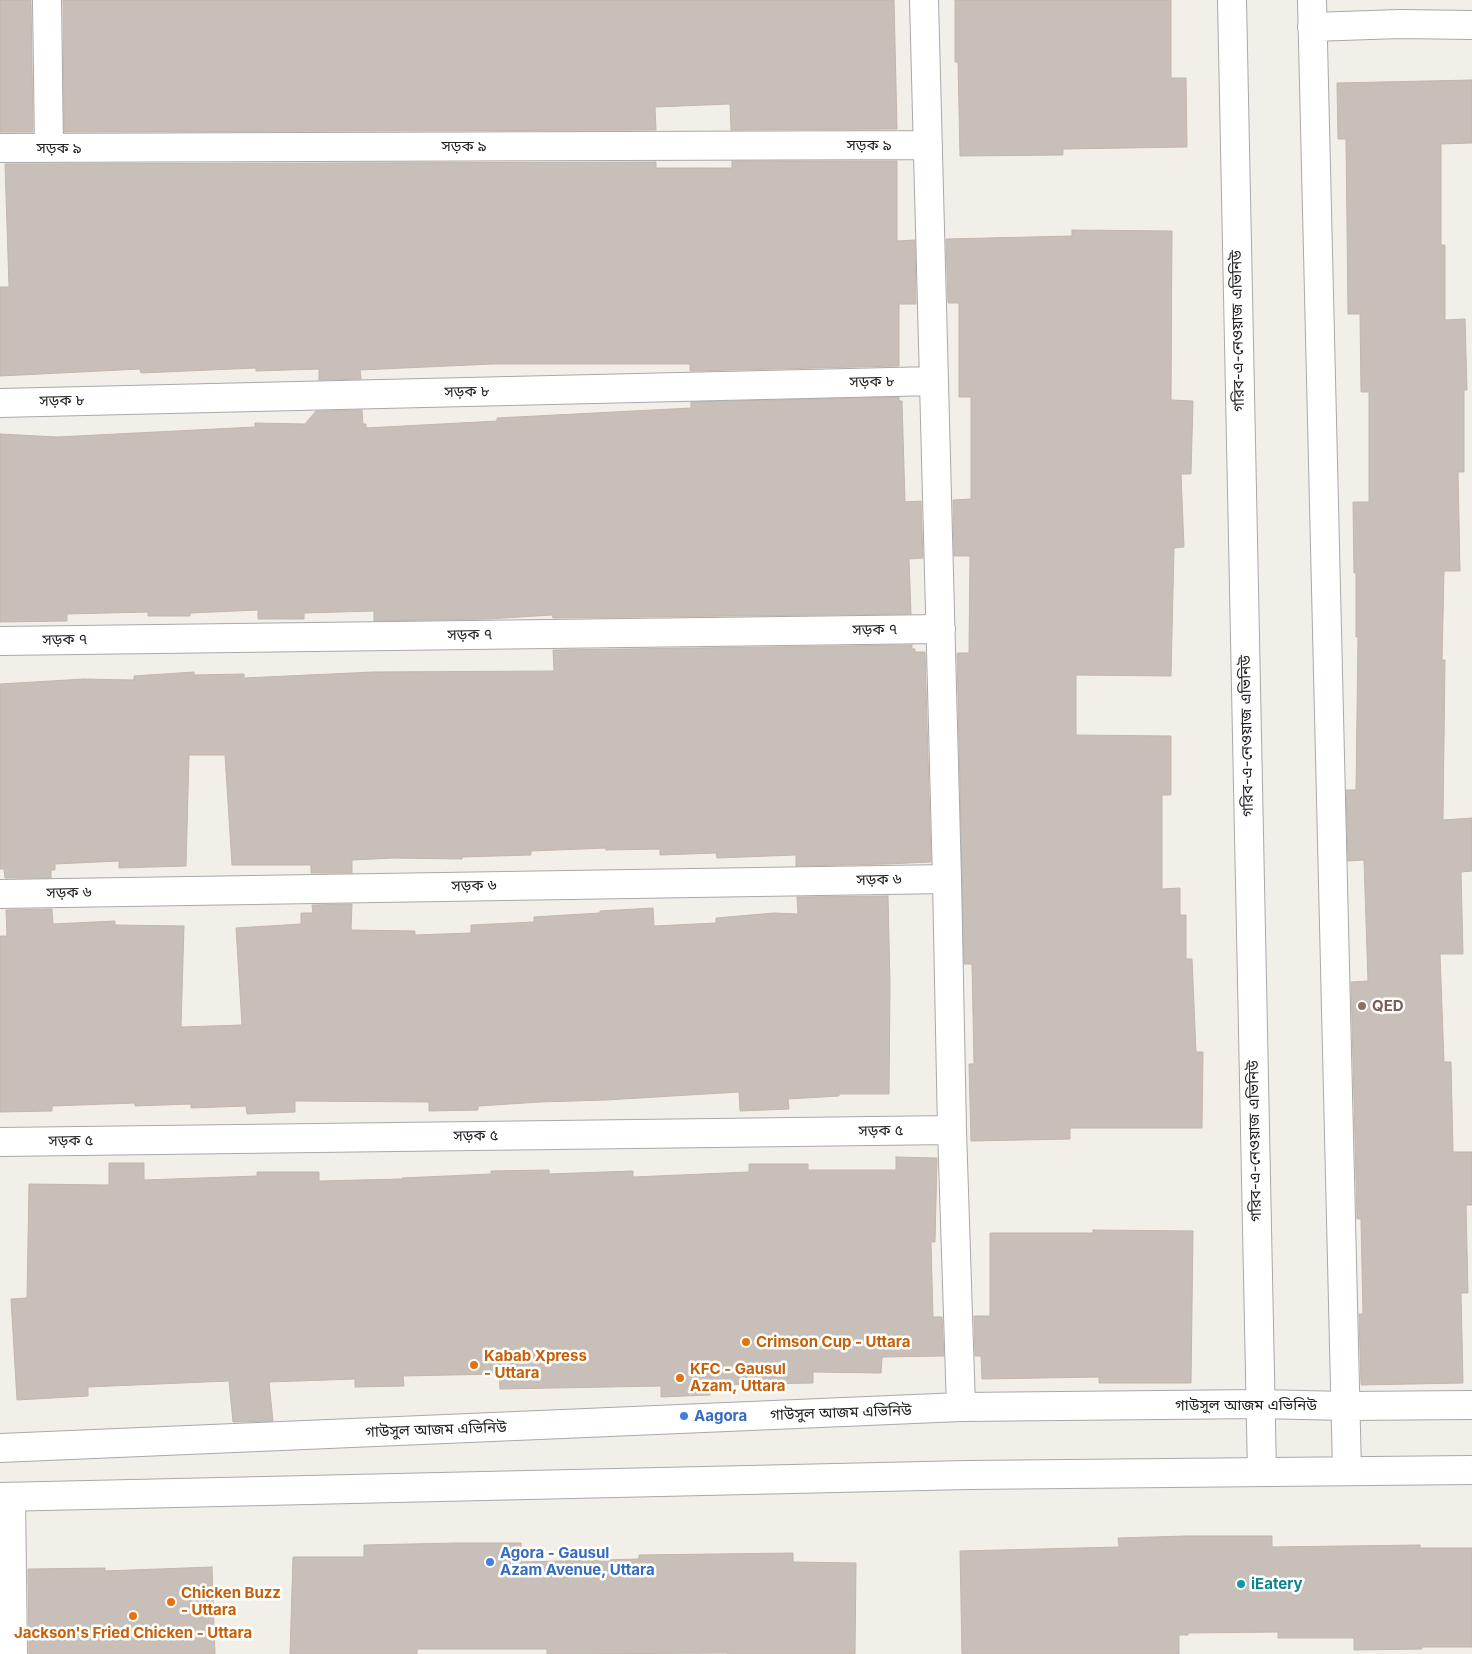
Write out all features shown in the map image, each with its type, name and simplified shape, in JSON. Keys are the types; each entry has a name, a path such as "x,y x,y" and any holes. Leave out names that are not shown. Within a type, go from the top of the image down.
{"street":[{"path":"47,0 49,148"},
{"path":"924,0 952,1130 961,1407"},
{"name":"গরিব-এ-নেওয়াজ এভিনিউ","path":"1232,0 1262,1472"},
{"path":"1312,0 1347,1471"},
{"path":"1312,27 1400,24 1472,25"},
{"name":"সড়ক ৯","path":"0,148 928,145"},
{"name":"সড়ক ৮","path":"0,403 934,381"},
{"name":"সড়ক ৭","path":"0,641 941,629"},
{"name":"সড়ক ৬","path":"0,894 947,879"},
{"name":"সড়ক ৫","path":"0,1142 952,1130"},
{"name":"গাউসুল আজম এভিনিউ","path":"0,1448 961,1407 1260,1404 1345,1406 1472,1405"},
{"path":"13,1654 5,1497 968,1475 1472,1470"}],"building":[{"path":"0,0 31,0 33,132 0,132"},
{"path":"63,0 894,0 897,129 731,130 730,104 655,107 656,130 64,132"},
{"path":"955,0 1171,0 1171,78 1186,78 1187,147 1063,149 1063,155 960,156 958,62 955,62"},
{"path":"1472,80 1472,143 1441,144 1441,245 1445,245 1445,320 1465,319 1467,390 1464,390 1464,472 1458,472 1460,571 1444,571 1442,660 1445,660 1443,820 1472,818 1472,871 1461,872 1463,954 1440,954 1444,1062 1451,1062 1453,1152 1472,1152 1472,1205 1466,1205 1468,1293 1461,1293 1463,1383 1361,1385 1359,1314 1363,1314 1361,1219 1357,1219 1351,982 1368,981 1364,860 1348,861 1346,790 1356,790 1358,637 1356,637 1353,502 1369,502 1369,392 1361,392 1360,314 1348,314 1346,139 1338,139 1337,83"},
{"path":"732,161 897,161 897,241 915,240 916,304 899,304 899,366 690,371 690,364 492,364 360,370 361,379 319,380 319,369 256,371 256,368 141,373 140,369 0,376 0,287 9,287 5,164 656,162 656,168 732,168"},
{"path":"1072,230 1172,231 1171,400 1193,401 1191,474 1181,474 1184,547 1174,548 1171,676 1076,675 1076,735 1171,736 1171,795 1162,795 1162,889 1180,888 1180,915 1186,915 1186,959 1192,959 1196,1052 1203,1052 1202,1128 1070,1128 1070,1139 971,1141 969,1064 974,1064 972,964 964,964 957,653 969,653 970,556 954,556 953,500 971,499 971,397 959,397 959,303 948,303 946,239 1072,236"},
{"path":"899,397 899,401 902,401 905,502 921,501 923,558 909,559 911,614 553,618 552,615 488,619 374,621 374,611 304,613 304,619 258,619 258,610 190,613 190,616 148,616 148,612 67,614 67,621 0,622 0,434 57,437 255,427 255,423 305,424 316,411 362,410 363,424 366,424 366,428 497,421 497,418 691,408 691,402"},
{"path":"912,645 912,649 915,649 915,652 925,652 931,862 796,866 796,855 717,858 716,853 660,855 660,849 606,850 606,848 531,851 531,855 462,857 462,859 394,858 352,860 352,873 311,873 311,865 232,865 225,755 189,755 186,866 119,868 119,861 55,864 55,870 51,870 51,878 5,878 4,869 0,869 0,684 84,679 134,680 134,676 194,672 194,675 244,674 244,678 373,672 554,671 553,650"},
{"path":"888,896 890,985 889,1094 839,1094 839,1096 788,1099 789,1109 740,1111 739,1092 478,1106 478,1110 429,1111 429,1102 295,1101 295,1112 247,1114 246,1106 191,1108 191,1104 135,1106 135,1103 52,1106 52,1111 0,1112 0,936 7,936 6,910 52,909 53,924 115,921 115,925 184,926 181,1027 242,1025 236,928 301,924 301,913 313,913 312,905 352,904 351,930 415,931 415,935 471,933 471,925 534,922 534,917 653,908 654,926 716,923 716,918 774,913 798,914 797,897"},
{"path":"896,1157 937,1158 935,1242 931,1242 933,1317 942,1317 944,1356 882,1357 881,1373 813,1372 813,1383 710,1385 710,1395 661,1397 661,1386 500,1389 499,1374 403,1376 404,1386 355,1387 355,1379 269,1382 273,1421 233,1422 229,1381 88,1387 88,1396 17,1400 11,1299 27,1298 29,1184 109,1185 109,1163 144,1163 144,1180 257,1176 257,1172 319,1172 319,1181 402,1179 491,1174 491,1171 549,1170 549,1174 633,1171 633,1177 749,1172 749,1164 808,1164 808,1170 896,1170"},
{"path":"1093,1230 1193,1231 1191,1383 1099,1383 1099,1377 982,1379 981,1356 975,1356 974,1316 990,1316 990,1233 1093,1233"},
{"path":"1272,1536 1272,1547 1420,1545 1420,1548 1472,1548 1472,1647 1354,1650 1354,1638 1278,1638 1278,1632 1188,1633 1188,1635 1179,1635 1179,1654 962,1654 960,1551 1119,1547 1118,1538"},
{"path":"521,1543 521,1562 639,1559 639,1555 793,1553 793,1562 856,1563 855,1654 547,1654 547,1649 417,1649 417,1654 290,1654 293,1557 364,1557 364,1545"},
{"path":"212,1567 215,1654 29,1654 28,1569 105,1568 105,1571"}],"place":[{"name":"QED","path":"1362,1006"},
{"name":"Crimson Cup - Uttara","path":"746,1342"},
{"name":"Kabab Xpress - Uttara","path":"474,1365"},
{"name":"KFC - Gausul Azam, Uttara","path":"680,1378"},
{"name":"Aagora","path":"684,1416"},
{"name":"Agora - Gausul Azam Avenue, Uttara","path":"490,1562"},
{"name":"iEatery","path":"1241,1584"},
{"name":"Chicken Buzz - Uttara","path":"171,1602"},
{"name":"Jackson's Fried Chicken - Uttara","path":"133,1616"}]}
